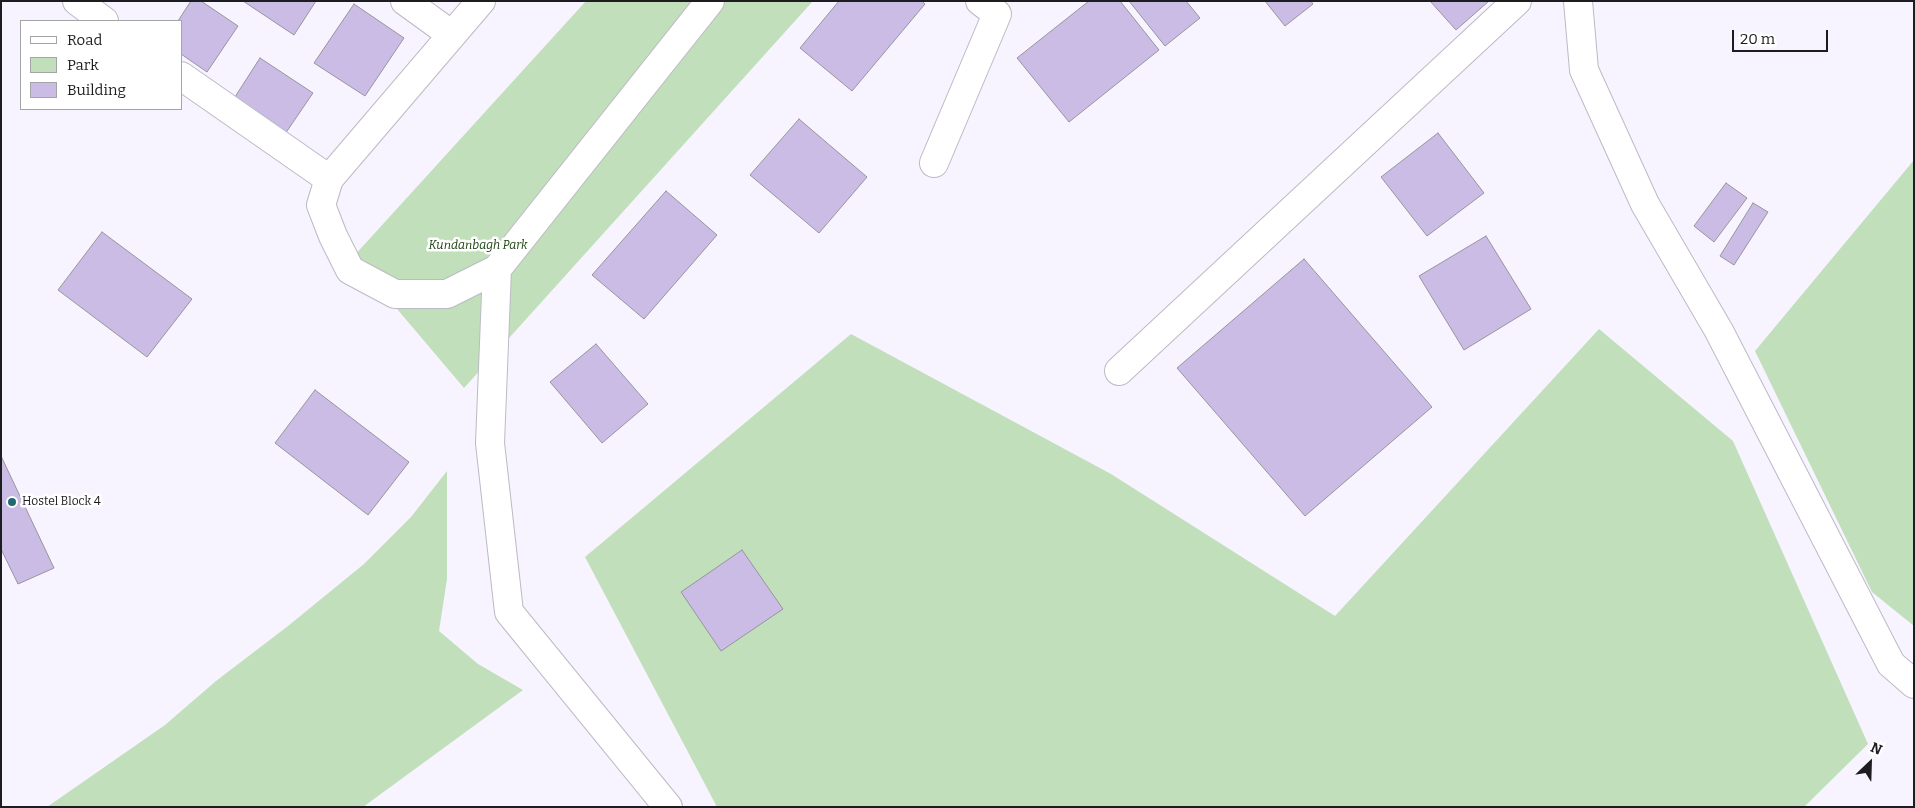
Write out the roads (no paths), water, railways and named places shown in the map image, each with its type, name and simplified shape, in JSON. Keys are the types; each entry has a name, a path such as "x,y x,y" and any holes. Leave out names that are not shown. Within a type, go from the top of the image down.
{"street":[{"path":"77,1 103,20"},
{"path":"405,1 452,36"},
{"path":"481,1 329,179 320,205 350,270 395,294 447,294 497,268 710,1"},
{"path":"1119,371 1517,1"},
{"path":"1578,1 1584,70 1646,204 1719,331 1891,664 1914,684"},
{"path":"934,162 996,5"},
{"path":"182,77 329,179"},
{"path":"497,268 490,443 509,612 668,807"}],"place":[{"name":"Hostel Block 4","path":"12,502"}],"park label":[{"name":"Kundanbagh Park","path":"478,246"}]}
